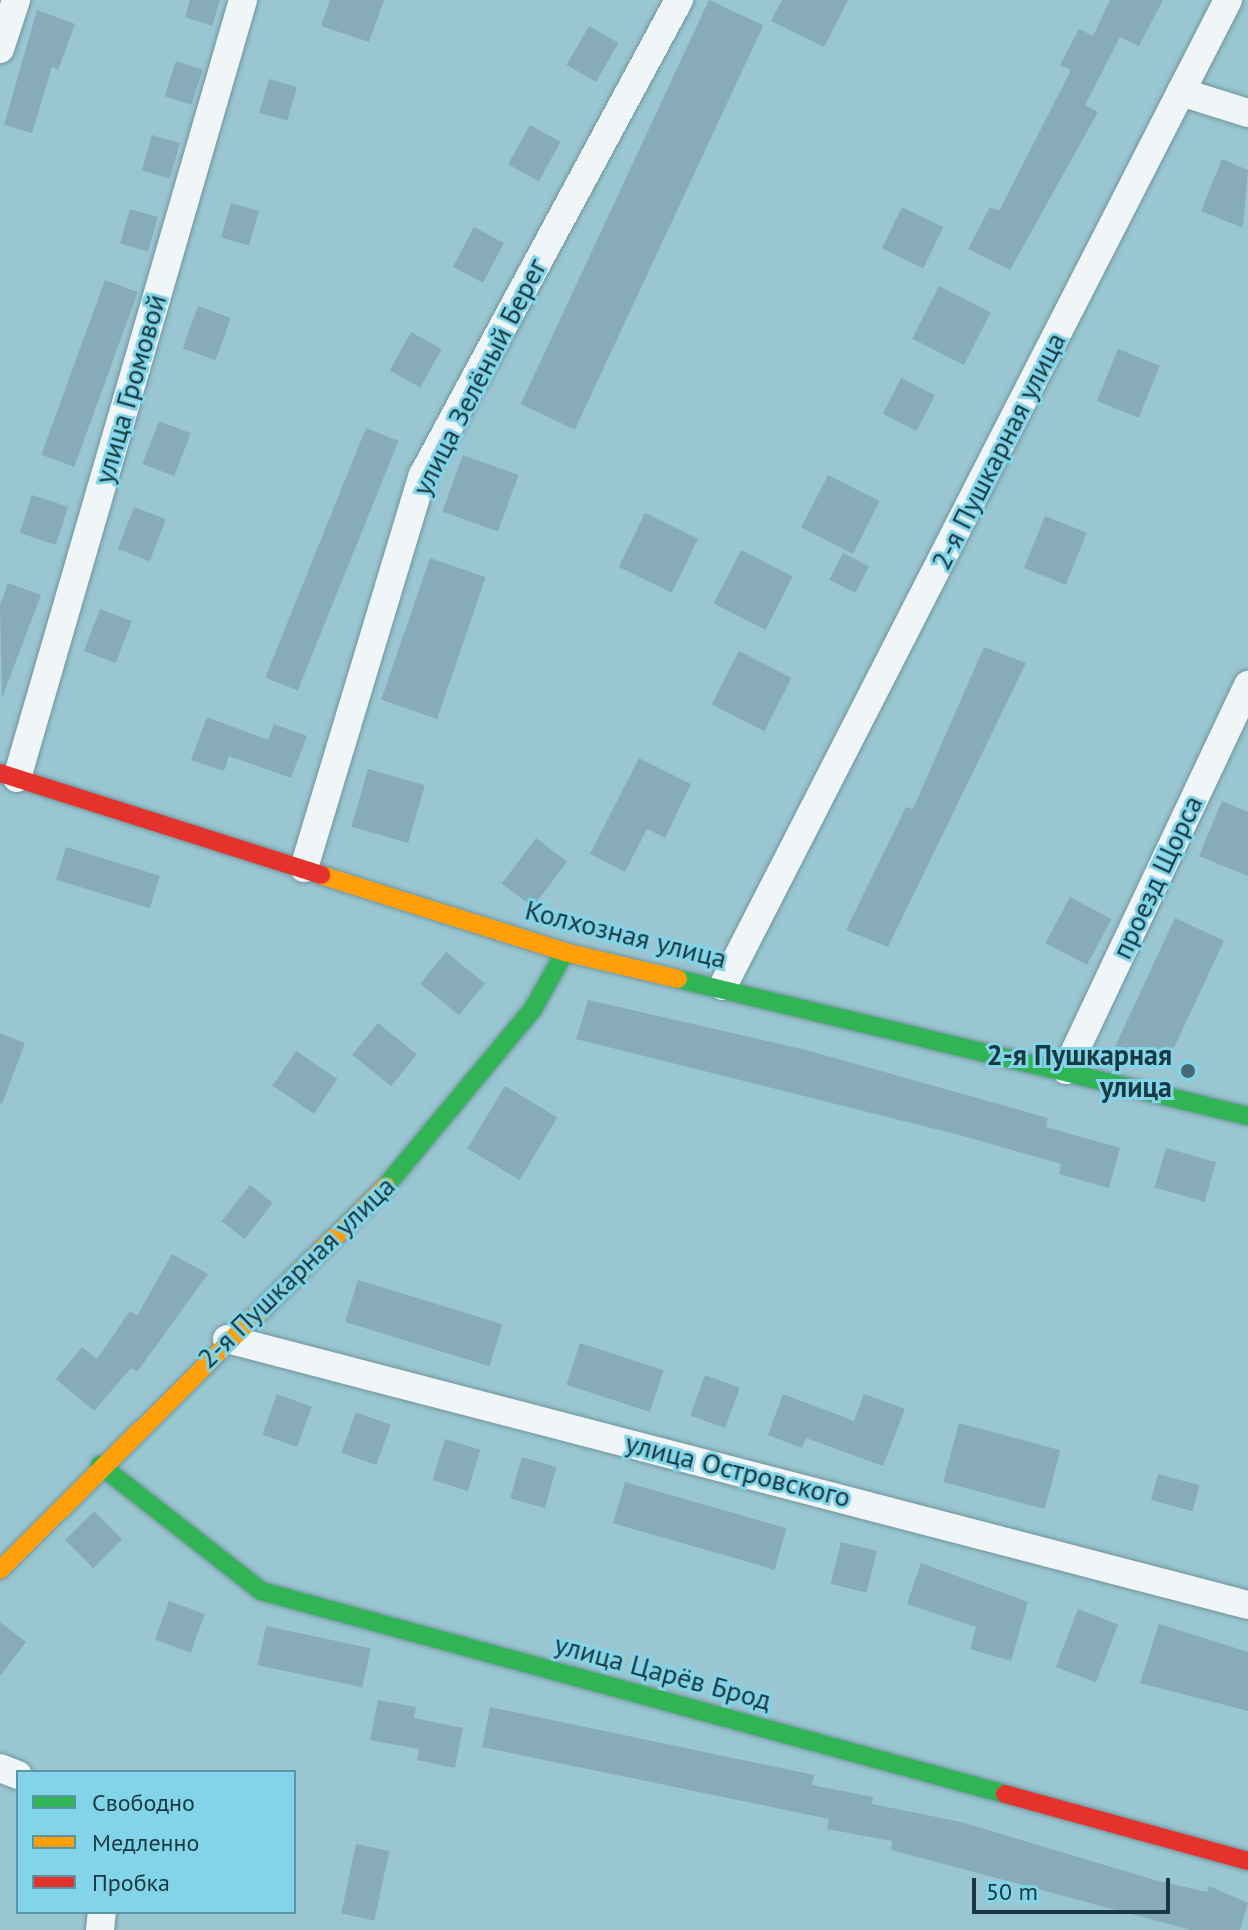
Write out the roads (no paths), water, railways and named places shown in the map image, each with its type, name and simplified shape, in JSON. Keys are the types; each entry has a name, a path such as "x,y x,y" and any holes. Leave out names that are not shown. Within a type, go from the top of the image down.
{"street":[{"path":"0,49 16,0"},
{"name":"улица Громовой","path":"9,776 243,0"},
{"name":"улица Зелёный Берег","path":"304,868 423,475 679,0"},
{"name":"2-я Пушкарная улица","path":"723,986 1181,92 1219,2"},
{"path":"1181,92 1248,113"},
{"name":"проезд Щорса","path":"1066,1070 1248,685"},
{"name":"Колхозная улица","path":"9,776 565,952 723,986 1248,1116"},
{"name":"2-я Пушкарная улица","path":"0,1570 100,1465 392,1180 533,1009 565,952"},
{"name":"улица Островского","path":"227,1339 1248,1605"},
{"name":"улица Царёв Брод","path":"100,1465 261,1591 1248,1861"}],"place":[{"name":"2-я Пушкарная улица","path":"1188,1071"}]}
